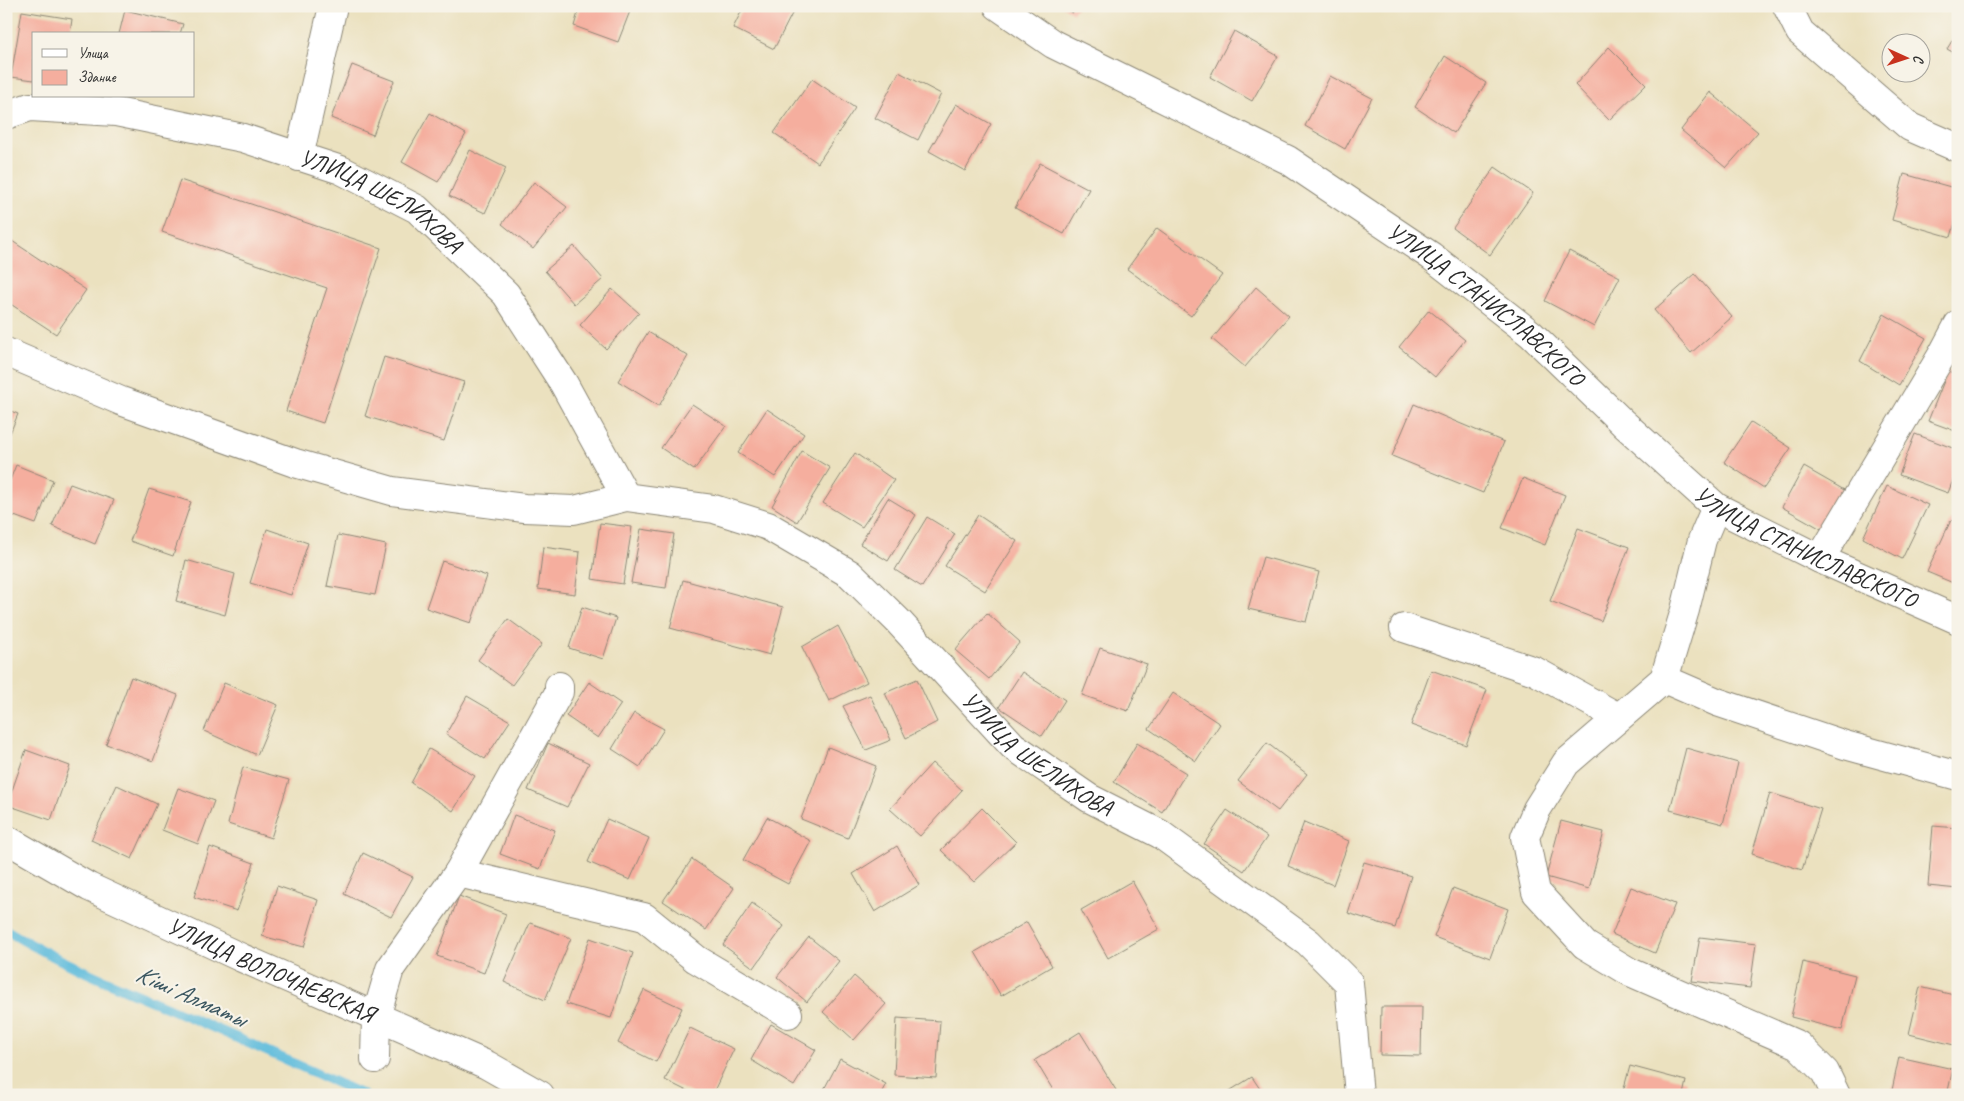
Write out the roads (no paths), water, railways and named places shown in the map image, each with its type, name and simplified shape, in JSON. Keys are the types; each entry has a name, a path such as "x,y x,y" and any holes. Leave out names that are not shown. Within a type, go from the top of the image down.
{"street":[{"path":"299,157 333,6"},
{"name":"УЛИЦА СТАНИСЛАВСКОГО","path":"998,6 1053,44 1288,160 1431,256 1531,334 1622,423 1716,506 1820,559 1958,620"},
{"path":"1787,6 1800,32 1910,127 1958,148"},
{"name":"УЛИЦА ШЕЛИХОВА","path":"6,115 30,107 116,112 243,138 341,170 417,209 506,294 564,384 626,497"},
{"path":"1820,559 1958,325"},
{"name":"УЛИЦА ШЕЛИХОВА","path":"6,352 121,401 295,464 392,492 524,508 574,510 626,497 714,509 768,526 850,574 897,620 1013,746 1089,798 1160,834 1308,942 1349,983 1359,1095"},
{"path":"1716,506 1702,540 1685,610 1664,679 1566,762 1537,809 1525,837 1536,892 1585,945 1630,972 1798,1045 1825,1072 1836,1095"},
{"path":"1404,628 1534,671 1618,716"},
{"path":"1664,679 1717,702 1845,744 1958,776"},
{"path":"375,1059 376,1017 390,969 458,873 559,692 559,686"},
{"name":"УЛИЦА ВОЛОЧАЕВСКАЯ","path":"6,839 88,887 487,1065 540,1095"},
{"path":"458,873 644,917 696,959 788,1014"}],"waterway":[{"name":"Кіші Алматы","path":"6,930 87,972 363,1095"}]}
